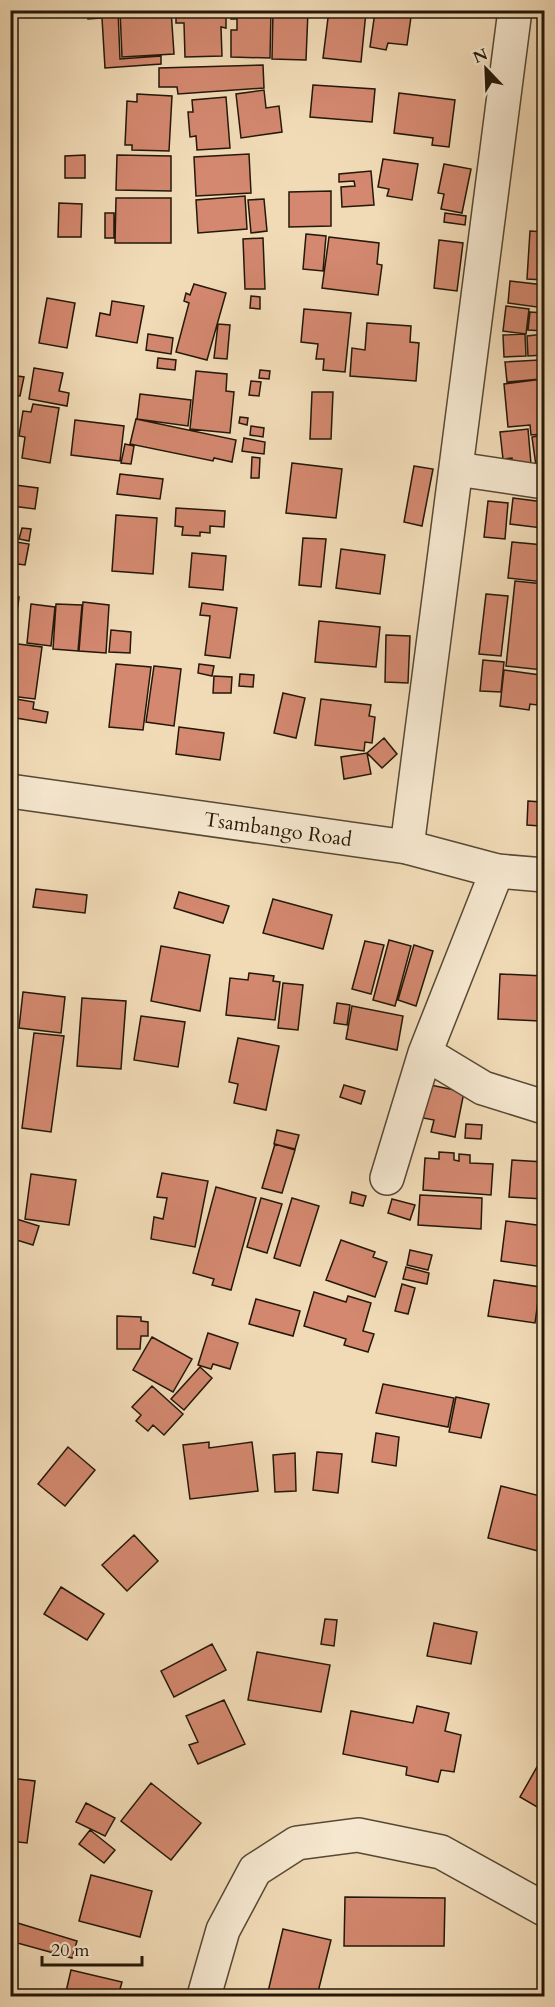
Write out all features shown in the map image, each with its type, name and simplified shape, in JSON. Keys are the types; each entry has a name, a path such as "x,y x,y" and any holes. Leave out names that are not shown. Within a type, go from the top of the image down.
{"street":[{"path":"407,848 515,10"},
{"path":"457,469 544,482"},
{"name":"Tsambango Road","path":"10,791 407,848 497,871 544,875"},
{"path":"387,1178 424,1053 497,871"},
{"path":"424,1053 483,1088 544,1107"},
{"path":"204,1996 223,1930 255,1870 297,1843 358,1835 441,1852 544,1909"}],"building":[{"path":"88,10 118,10 120,59 161,56 161,64 105,68 102,18 88,19"},
{"path":"120,10 171,10 174,54 122,57"},
{"path":"176,10 226,10 226,28 221,27 222,56 185,57 184,23 176,23"},
{"path":"232,10 271,10 270,58 231,57 231,30 237,30 237,19 231,19"},
{"path":"273,10 327,10 308,11 306,60 272,59"},
{"path":"329,10 366,12 361,62 323,58"},
{"path":"375,12 411,17 407,45 388,43 386,50 370,47"},
{"path":"263,65 264,88 178,94 177,87 159,87 159,68"},
{"path":"313,85 375,89 372,122 310,117"},
{"path":"264,90 266,108 279,106 282,132 241,138 236,94"},
{"path":"399,93 455,100 449,147 432,145 433,138 394,133"},
{"path":"137,94 172,96 169,151 132,150 132,145 125,145 127,101 137,102"},
{"path":"226,97 230,148 197,150 196,136 190,137 188,112 193,112 192,100"},
{"path":"249,154 251,193 196,196 194,157"},
{"path":"85,155 85,178 65,178 65,156"},
{"path":"117,155 171,156 171,191 116,190"},
{"path":"383,159 418,164 412,200 387,196 389,189 378,187"},
{"path":"444,164 471,169 462,213 441,209 444,194 438,193"},
{"path":"371,171 374,205 342,207 341,187 355,186 354,181 339,182 339,174"},
{"path":"331,191 331,226 289,227 289,192"},
{"path":"245,196 247,229 198,233 196,200"},
{"path":"116,198 171,198 171,243 115,243"},
{"path":"264,199 267,231 251,233 248,200"},
{"path":"59,203 82,204 81,237 58,237"},
{"path":"105,213 114,213 114,238 105,238"},
{"path":"445,213 466,216 465,225 444,222"},
{"path":"530,231 544,232 544,280 527,279"},
{"path":"306,234 326,236 323,271 303,269"},
{"path":"329,237 379,243 377,264 382,265 378,295 322,288"},
{"path":"263,238 265,289 245,289 243,239"},
{"path":"439,240 463,243 457,291 434,288"},
{"path":"510,281 544,285 544,308 508,303"},
{"path":"194,284 226,293 207,360 176,352 189,303 184,301 186,293 190,295"},
{"path":"251,296 260,297 260,309 250,308"},
{"path":"47,298 75,303 67,348 39,343"},
{"path":"112,301 144,306 137,343 96,336 100,313 110,315"},
{"path":"506,306 529,309 526,334 503,331"},
{"path":"304,309 351,313 345,372 323,370 324,359 316,359 318,344 301,342"},
{"path":"530,312 544,313 544,331 528,330"},
{"path":"367,323 411,326 410,342 419,343 416,381 350,376 352,348 365,350"},
{"path":"218,324 230,325 227,359 214,358"},
{"path":"148,334 173,338 171,354 146,350"},
{"path":"525,334 526,356 504,357 503,335"},
{"path":"544,334 544,355 528,356 527,336"},
{"path":"158,358 176,360 175,370 157,368"},
{"path":"539,360 540,379 507,382 505,362"},
{"path":"34,368 63,373 59,391 69,393 67,406 29,399"},
{"path":"260,370 270,371 269,379 259,378"},
{"path":"196,371 227,374 226,391 234,392 230,433 190,429"},
{"path":"10,375 24,377 20,396 10,395"},
{"path":"543,379 544,434 531,435 530,425 508,427 504,384"},
{"path":"251,381 261,382 259,396 249,395"},
{"path":"312,392 333,392 331,439 310,439"},
{"path":"140,394 191,400 188,426 137,419"},
{"path":"33,404 59,408 50,463 22,458 25,437 19,436 23,411 31,412"},
{"path":"240,417 248,418 247,425 239,423"},
{"path":"136,419 236,440 232,462 214,458 213,461 130,444"},
{"path":"75,420 124,426 120,461 71,455"},
{"path":"251,426 264,428 263,437 250,435"},
{"path":"528,429 531,464 512,465 512,458 503,459 500,432"},
{"path":"544,435 544,465 536,466 532,437"},
{"path":"244,438 265,442 264,454 242,451"},
{"path":"125,444 134,446 131,464 121,463"},
{"path":"252,457 260,458 259,478 251,478"},
{"path":"292,463 342,469 336,518 286,513"},
{"path":"414,466 433,469 422,526 404,522"},
{"path":"120,474 163,479 160,499 117,494"},
{"path":"15,485 38,488 35,509 12,506"},
{"path":"513,498 544,502 542,528 510,524"},
{"path":"488,501 508,503 505,539 484,537"},
{"path":"176,508 225,511 224,527 210,526 210,533 200,532 200,536 182,535 183,527 175,526"},
{"path":"116,515 157,518 153,574 112,571"},
{"path":"22,528 31,529 29,541 19,539"},
{"path":"303,538 326,539 321,587 299,585"},
{"path":"10,541 29,544 25,565 10,563"},
{"path":"512,542 544,545 544,582 508,578"},
{"path":"341,549 385,555 380,594 336,588"},
{"path":"192,553 226,556 223,590 189,587"},
{"path":"515,581 544,584 543,670 506,666"},
{"path":"486,594 508,596 501,656 479,654"},
{"path":"10,596 19,597 14,637 10,636"},
{"path":"83,602 109,605 106,653 79,651"},
{"path":"202,603 237,608 230,658 205,655 210,616 200,615"},
{"path":"31,604 55,607 51,646 27,643"},
{"path":"56,604 82,605 78,651 53,649"},
{"path":"319,621 380,627 376,667 315,662"},
{"path":"111,630 131,632 130,653 109,652"},
{"path":"386,635 410,636 408,683 385,682"},
{"path":"10,643 42,647 35,699 10,696"},
{"path":"483,660 504,662 501,692 480,691"},
{"path":"116,664 151,667 143,730 109,727"},
{"path":"199,664 214,666 212,676 198,673"},
{"path":"154,666 181,669 174,726 146,722"},
{"path":"504,670 540,675 537,705 530,704 529,710 500,706"},
{"path":"240,674 254,675 253,687 239,686"},
{"path":"214,676 232,677 231,693 213,693"},
{"path":"544,677 544,709 541,708"},
{"path":"283,693 305,698 296,738 274,733"},
{"path":"10,698 34,702 33,709 48,712 46,723 10,717"},
{"path":"321,699 371,705 369,716 375,717 372,743 365,742 364,751 315,745"},
{"path":"179,727 224,733 220,760 176,754"},
{"path":"384,738 397,754 382,768 367,753"},
{"path":"367,753 371,774 344,779 341,757"},
{"path":"528,801 541,802 540,826 527,825"},
{"path":"36,889 87,895 85,913 33,907"},
{"path":"179,892 229,906 223,923 174,908"},
{"path":"273,899 332,915 323,949 263,933"},
{"path":"389,940 411,946 395,1006 373,1000"},
{"path":"365,941 384,945 371,994 352,989"},
{"path":"414,945 433,951 416,1006 398,1000"},
{"path":"161,946 210,955 200,1011 151,1001"},
{"path":"249,973 274,976 273,981 280,982 275,1020 226,1015 230,978 248,980"},
{"path":"500,974 544,976 544,997 541,997 540,1021 498,1019"},
{"path":"283,983 303,985 298,1030 278,1028"},
{"path":"23,992 65,997 61,1033 19,1028"},
{"path":"82,998 126,1001 121,1069 77,1066"},
{"path":"337,1003 350,1005 347,1025 334,1023"},
{"path":"352,1006 403,1016 397,1050 346,1039"},
{"path":"141,1016 185,1022 178,1067 134,1060"},
{"path":"34,1033 64,1036 51,1132 22,1128"},
{"path":"238,1038 279,1046 266,1110 234,1103 238,1084 229,1082"},
{"path":"426,1084 464,1092 455,1137 431,1132 434,1120 418,1117"},
{"path":"344,1085 365,1091 361,1104 340,1097"},
{"path":"466,1124 482,1125 481,1139 465,1138"},
{"path":"277,1130 299,1135 295,1149 274,1144"},
{"path":"275,1144 295,1150 282,1193 262,1188"},
{"path":"439,1152 454,1153 454,1160 459,1161 459,1154 470,1155 470,1163 493,1164 491,1195 423,1190 425,1158 439,1159"},
{"path":"512,1160 544,1162 544,1199 509,1197"},
{"path":"162,1173 208,1181 195,1247 151,1239 154,1217 163,1219 167,1198 157,1197"},
{"path":"31,1174 76,1180 69,1225 25,1219"},
{"path":"216,1187 256,1198 231,1290 212,1285 214,1279 193,1273"},
{"path":"352,1192 366,1196 363,1206 350,1203"},
{"path":"420,1195 482,1198 481,1229 418,1225"},
{"path":"261,1198 282,1204 267,1253 247,1247"},
{"path":"292,1198 319,1206 300,1266 274,1258"},
{"path":"392,1199 415,1205 410,1220 388,1213"},
{"path":"10,1217 39,1226 33,1245 10,1238"},
{"path":"506,1221 544,1226 543,1267 501,1261"},
{"path":"341,1240 375,1252 373,1257 387,1262 375,1297 326,1280"},
{"path":"410,1250 432,1255 428,1270 407,1265"},
{"path":"406,1267 429,1273 427,1284 403,1279"},
{"path":"494,1280 540,1287 535,1323 488,1316"},
{"path":"402,1284 415,1288 408,1314 395,1311"},
{"path":"314,1292 346,1302 348,1296 371,1303 363,1331 374,1334 368,1352 344,1345 346,1339 304,1326"},
{"path":"256,1299 300,1311 293,1336 249,1324"},
{"path":"117,1316 141,1317 141,1321 148,1322 148,1336 141,1336 140,1349 117,1349"},
{"path":"208,1333 238,1343 230,1369 213,1364 211,1369 198,1365"},
{"path":"152,1337 192,1359 173,1392 133,1370"},
{"path":"200,1367 212,1378 184,1410 171,1399"},
{"path":"383,1384 454,1398 448,1427 376,1413"},
{"path":"152,1386 183,1414 164,1435 153,1425 148,1431 136,1421 141,1415 132,1407"},
{"path":"456,1397 489,1404 481,1438 449,1432"},
{"path":"376,1433 399,1437 396,1466 372,1462"},
{"path":"209,1442 209,1448 252,1442 258,1491 190,1499 183,1445"},
{"path":"68,1447 95,1470 65,1506 38,1484"},
{"path":"317,1452 342,1454 338,1493 313,1490"},
{"path":"295,1453 296,1491 275,1492 273,1455"},
{"path":"501,1486 544,1497 542,1552 488,1538"},
{"path":"134,1535 158,1561 127,1591 102,1565"},
{"path":"61,1587 104,1614 87,1640 44,1614"},
{"path":"325,1619 337,1620 334,1646 321,1644"},
{"path":"434,1623 477,1632 471,1664 427,1656"},
{"path":"212,1644 226,1670 174,1697 161,1671"},
{"path":"257,1652 330,1665 321,1712 248,1700"},
{"path":"224,1700 245,1744 198,1764 189,1745 198,1742 186,1716"},
{"path":"417,1706 449,1713 445,1731 461,1735 454,1772 441,1770 438,1782 406,1775 407,1767 343,1754 351,1711 413,1723"},
{"path":"542,1758 544,1760 544,1811 520,1797"},
{"path":"10,1778 35,1781 27,1843 10,1841"},
{"path":"151,1783 201,1823 171,1860 121,1821"},
{"path":"86,1803 115,1818 105,1836 76,1822"},
{"path":"90,1830 115,1850 104,1863 79,1844"},
{"path":"91,1875 152,1891 140,1937 79,1921"},
{"path":"345,1897 445,1898 444,1946 344,1946"},
{"path":"11,1921 77,1941 72,1958 10,1941"},
{"path":"283,1929 331,1940 317,1996 267,1996"},
{"path":"71,1970 122,1982 118,1996 65,1996"}]}
